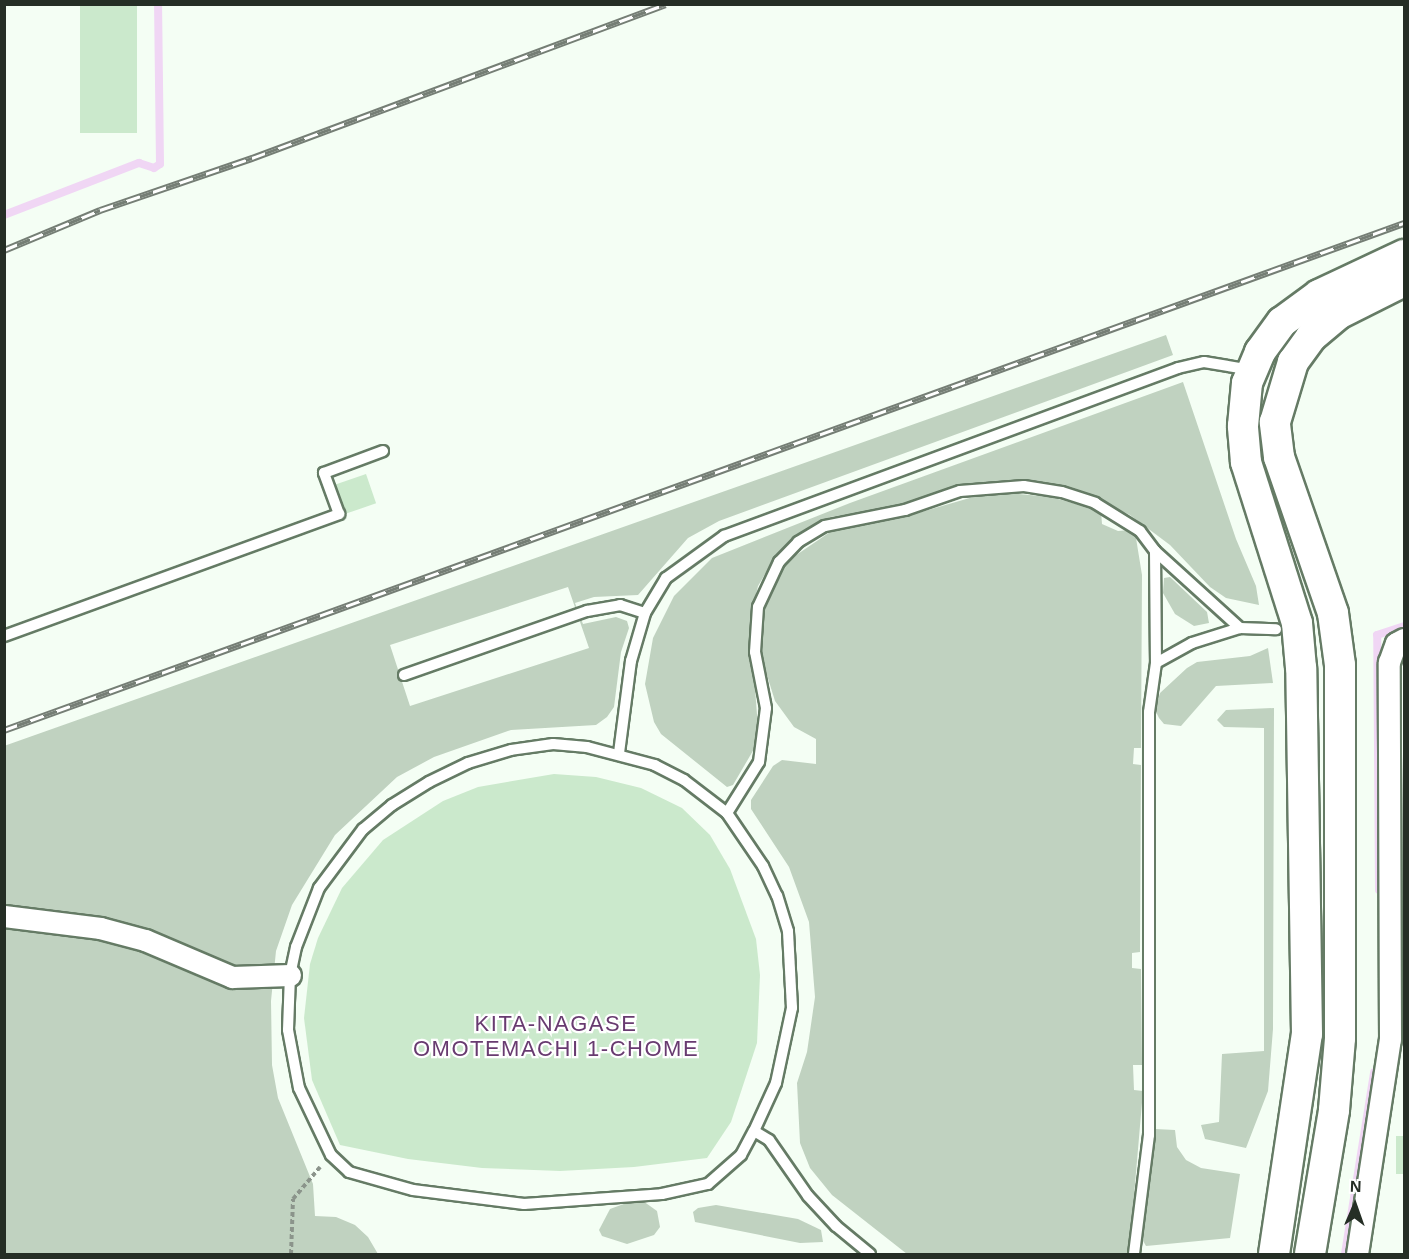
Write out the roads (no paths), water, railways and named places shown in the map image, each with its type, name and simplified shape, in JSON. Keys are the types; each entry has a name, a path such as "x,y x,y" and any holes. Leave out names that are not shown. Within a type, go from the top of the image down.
{"street":[{"path":"1274,1254 1307,1034 1301,687 1297,622 1246,462 1243,426 1252,370 1282,322 1351,278 1404,255"},
{"path":"1310,1254 1334,1110 1340,1038 1340,665 1333,613 1278,457 1275,422 1293,362 1311,337 1338,314 1404,281"},
{"path":"1357,1254 1397,1039 1389,662 1396,643 1404,639"},
{"path":"4,916 35,917 111,931 145,940 232,977 290,975"}],"lane":[{"path":"620,753 631,661 645,614 666,578 724,536 1178,368 1204,362 1252,370"},
{"path":"4,636 339,514 324,473 383,452"},
{"path":"727,813 759,762 766,708 755,652 758,607 779,562 798,542 825,526 904,510 960,491 1024,486 1062,492 1095,503 1140,531 1155,551 1240,628"},
{"path":"1134,1254 1149,1135 1149,712 1156,663 1155,551"},
{"path":"404,675 587,611 620,605 645,614"},
{"path":"1156,663 1192,643 1240,628 1276,629"},
{"path":"553,744 620,753 684,780 727,813 763,866 777,896 788,931 792,970 786,1047 754,1131 741,1155 708,1184 662,1194 569,1203 524,1204 413,1191 349,1172 331,1155 312,1123 291,1060 288,1030 290,975 304,919 319,888 363,829 392,804 468,763 511,750 553,744"},
{"path":"754,1131 769,1140 808,1196 836,1226 870,1254"}],"waterway":[{"path":"4,215 139,163 154,168 160,164 158,4"},
{"path":"1379,890 1377,635 1404,626"},
{"path":"1345,1254 1374,1072"}],"railway":[{"path":"4,250 100,210 252,158 665,4"},
{"path":"4,730 1404,223"}],"district":[{"name":"KITA-NAGASE OMOTEMACHI 1-CHOME","path":"556,1036"}]}
